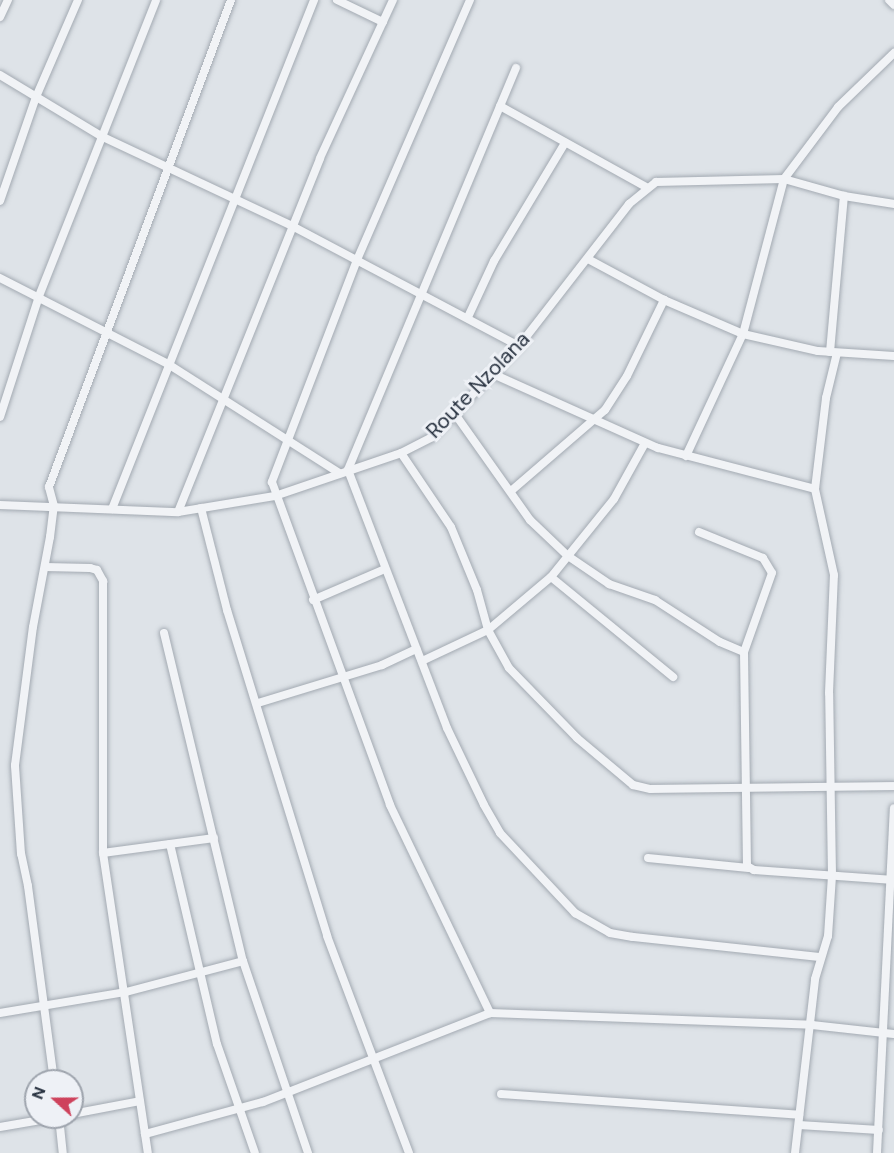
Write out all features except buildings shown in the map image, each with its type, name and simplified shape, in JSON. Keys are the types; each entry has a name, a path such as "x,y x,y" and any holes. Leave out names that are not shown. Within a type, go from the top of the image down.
{"street":[{"path":"0,17 8,0"},
{"path":"0,201 36,97 78,0"},
{"path":"0,417 39,296 156,0"},
{"path":"53,1069 21,854 15,765 54,507 49,487 231,0"},
{"path":"111,508 232,198 314,0"},
{"path":"338,0 383,22"},
{"path":"178,512 320,158 393,0"},
{"path":"470,0 357,260 272,482 313,600 404,837 490,1013"},
{"path":"889,0 894,5"},
{"path":"686,456 743,334 784,179 838,106 894,52"},
{"path":"516,68 348,470 447,728 500,833 575,913 610,933 820,957"},
{"path":"0,75 101,136 167,170 294,227 423,293 519,346"},
{"path":"500,106 646,187 667,179 784,179 844,196 894,204"},
{"path":"468,317 494,261 565,143"},
{"name":"Route Nzolana","path":"0,505 178,512 275,496 401,453 432,437 519,346 588,260 629,204 646,187"},
{"path":"795,1153 820,957 828,936 832,875 833,787 830,693 834,575 815,489 833,353 844,196"},
{"path":"588,260 664,300 743,334 833,353 894,356"},
{"path":"0,278 168,364 224,397 339,473"},
{"path":"512,491 595,420 616,396 664,300"},
{"path":"493,374 645,443 686,456 815,489"},
{"path":"455,414 512,491 530,520 568,556 609,584 655,600 720,642 744,652"},
{"path":"422,661 488,630 551,577 614,499 645,443"},
{"path":"401,453 451,526 477,590 488,630 509,668 577,738 633,785 651,789 746,786 894,786"},
{"path":"201,508 227,610 258,703 327,936 371,1058 409,1153"},
{"path":"699,532 769,564 771,582 744,652 749,868"},
{"path":"45,567 90,568 97,570 103,581 104,853 148,1153"},
{"path":"313,600 385,569"},
{"path":"551,577 673,677"},
{"path":"164,633 243,961 308,1153"},
{"path":"258,703 344,678 417,649"},
{"path":"877,1153 893,879 894,808"},
{"path":"104,853 214,838"},
{"path":"170,844 190,918 199,974 237,1107 255,1153"},
{"path":"648,858 893,879"},
{"path":"0,1013 45,1008 126,992 243,961"},
{"path":"145,1134 287,1093 490,1013 812,1024 894,1034"},
{"path":"501,1094 799,1115"},
{"path":"84,1112 140,1101"},
{"path":"0,1127 24,1123"},
{"path":"799,1125 879,1130"},
{"path":"60,1129 63,1153"}]}
